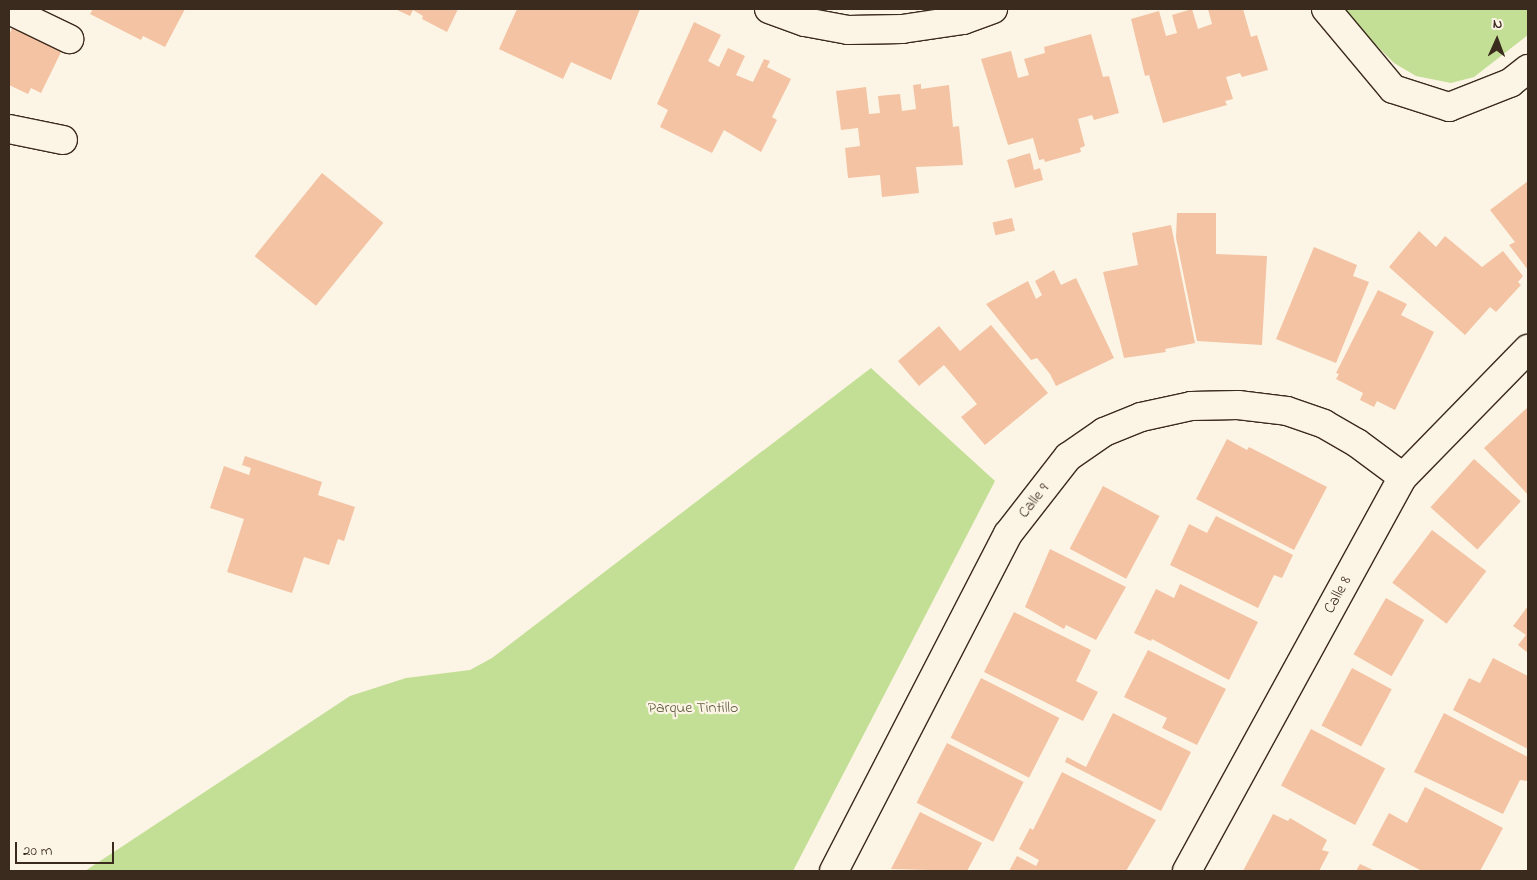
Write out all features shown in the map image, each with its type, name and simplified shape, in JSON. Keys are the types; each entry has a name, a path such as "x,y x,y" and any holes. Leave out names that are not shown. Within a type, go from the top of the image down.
{"street":[{"path":"769,9 805,22 848,30 902,29 964,20 993,9"},
{"path":"1326,9 1393,89 1449,107 1510,83 1528,69"},
{"path":"9,10 69,39"},
{"path":"9,129 63,140"},
{"name":"Calle 8","path":"1187,871 1403,477 1528,349"},
{"name":"Calle 9","path":"834,871 1008,534 1068,457 1104,432 1141,417 1191,406 1238,405 1287,411 1341,434 1403,477"}],"green space":[{"path":"1340,9 1528,9 1528,35 1474,77 1451,83 1416,76 1394,63"},
{"name":"Parque Tintillo","path":"871,368 995,481 793,871 85,871 350,696 406,678 470,670 492,658"}],"building":[{"path":"93,9 185,9 165,47 143,36 141,40 90,14"},
{"path":"395,9 458,9 447,32 422,19 423,16 413,10 410,16"},
{"path":"517,9 640,9 611,80 571,62 563,79 499,49"},
{"path":"1192,9 1198,29 1212,24 1208,9 1243,9 1251,37 1257,35 1268,70 1242,77 1240,73 1226,77 1233,99 1225,101 1227,105 1163,123 1149,75 1145,76 1131,19 1159,11 1166,36 1177,33 1172,15"},
{"path":"694,22 721,35 708,61 719,67 728,48 745,56 736,75 753,82 764,59 770,61 767,67 791,79 772,117 777,120 761,152 724,130 712,153 660,127 668,110 657,104"},
{"path":"13,26 64,46 41,93 31,88 28,94 9,85 9,35"},
{"path":"1091,34 1103,77 1109,76 1119,113 1094,120 1092,115 1078,119 1085,146 1080,148 1081,152 1045,162 1044,159 1039,160 1033,138 1008,145 981,59 1011,51 1018,78 1029,75 1024,59 1045,53 1044,47"},
{"path":"921,84 921,89 949,85 953,127 959,126 963,165 916,167 919,193 882,197 880,175 848,178 845,148 860,146 858,128 841,130 836,91 866,87 869,114 880,113 878,96 900,94 902,111 916,109 913,85"},
{"path":"1030,153 1034,170 1040,168 1043,180 1015,188 1007,160"},
{"path":"322,173 383,223 316,306 255,256"},
{"path":"1528,181 1528,270 1509,245 1515,242 1490,210"},
{"path":"1177,213 1216,213 1216,254 1267,256 1262,345 1197,341 1176,238"},
{"path":"1012,218 1015,231 995,235 993,222"},
{"path":"1171,225 1195,343 1165,349 1166,352 1124,358 1103,272 1138,265 1132,233"},
{"path":"1419,231 1436,247 1445,236 1482,267 1503,251 1523,276 1518,282 1521,285 1496,312 1490,307 1465,335 1389,267"},
{"path":"1314,247 1357,265 1353,276 1369,282 1336,363 1276,339"},
{"path":"1054,270 1061,285 1076,278 1114,358 1056,386 1050,374 1037,358 1031,360 986,304 1028,281 1036,299 1042,295 1035,281"},
{"path":"1378,290 1407,304 1401,315 1434,332 1395,410 1377,401 1374,407 1360,400 1363,393 1336,379 1339,374 1336,373"},
{"path":"991,325 1048,393 985,445 961,417 977,404 944,365 919,386 898,361 939,326 960,351"},
{"path":"1528,407 1528,495 1484,448"},
{"path":"1227,439 1247,450 1249,447 1327,487 1294,550 1196,499"},
{"path":"245,456 322,482 318,495 355,507 344,541 338,539 329,565 304,557 292,593 227,572 244,519 210,508 224,466 249,475 251,468 242,465"},
{"path":"1474,459 1521,501 1477,549 1431,507"},
{"path":"1103,486 1160,516 1126,579 1070,549"},
{"path":"1216,516 1293,555 1282,578 1274,575 1258,608 1170,565 1189,524 1207,533"},
{"path":"1432,530 1486,571 1447,624 1392,583"},
{"path":"1050,549 1126,587 1096,640 1066,625 1064,629 1025,607"},
{"path":"1180,584 1258,622 1229,680 1152,639 1151,641 1134,633 1156,589 1174,598"},
{"path":"1386,598 1424,620 1392,676 1354,654"},
{"path":"1528,606 1528,653 1518,645 1526,635 1513,626"},
{"path":"1014,612 1091,650 1076,681 1098,692 1083,721 984,672"},
{"path":"1148,650 1226,689 1197,745 1162,728 1167,718 1124,697"},
{"path":"1493,658 1528,676 1528,749 1453,710 1469,678 1480,683"},
{"path":"1352,668 1392,689 1361,747 1321,725"},
{"path":"981,678 1059,718 1029,778 951,738"},
{"path":"1113,713 1191,752 1161,811 1065,762 1067,757 1086,767"},
{"path":"1444,713 1528,757 1528,781 1520,780 1503,814 1414,772"},
{"path":"1311,729 1385,768 1355,825 1281,786"},
{"path":"947,743 1024,782 993,842 917,803"},
{"path":"1062,772 1156,820 1126,871 1009,871 1017,856 1036,866 1039,860 1019,849 1030,828 1033,830"},
{"path":"1425,787 1503,828 1480,871 1422,871 1372,845 1389,813 1407,823"},
{"path":"920,812 982,843 967,871 891,869"},
{"path":"1273,814 1288,821 1290,818 1327,840 1322,850 1329,852 1319,871 1243,871"},
{"path":"1360,864 1375,871 1356,871"}]}
